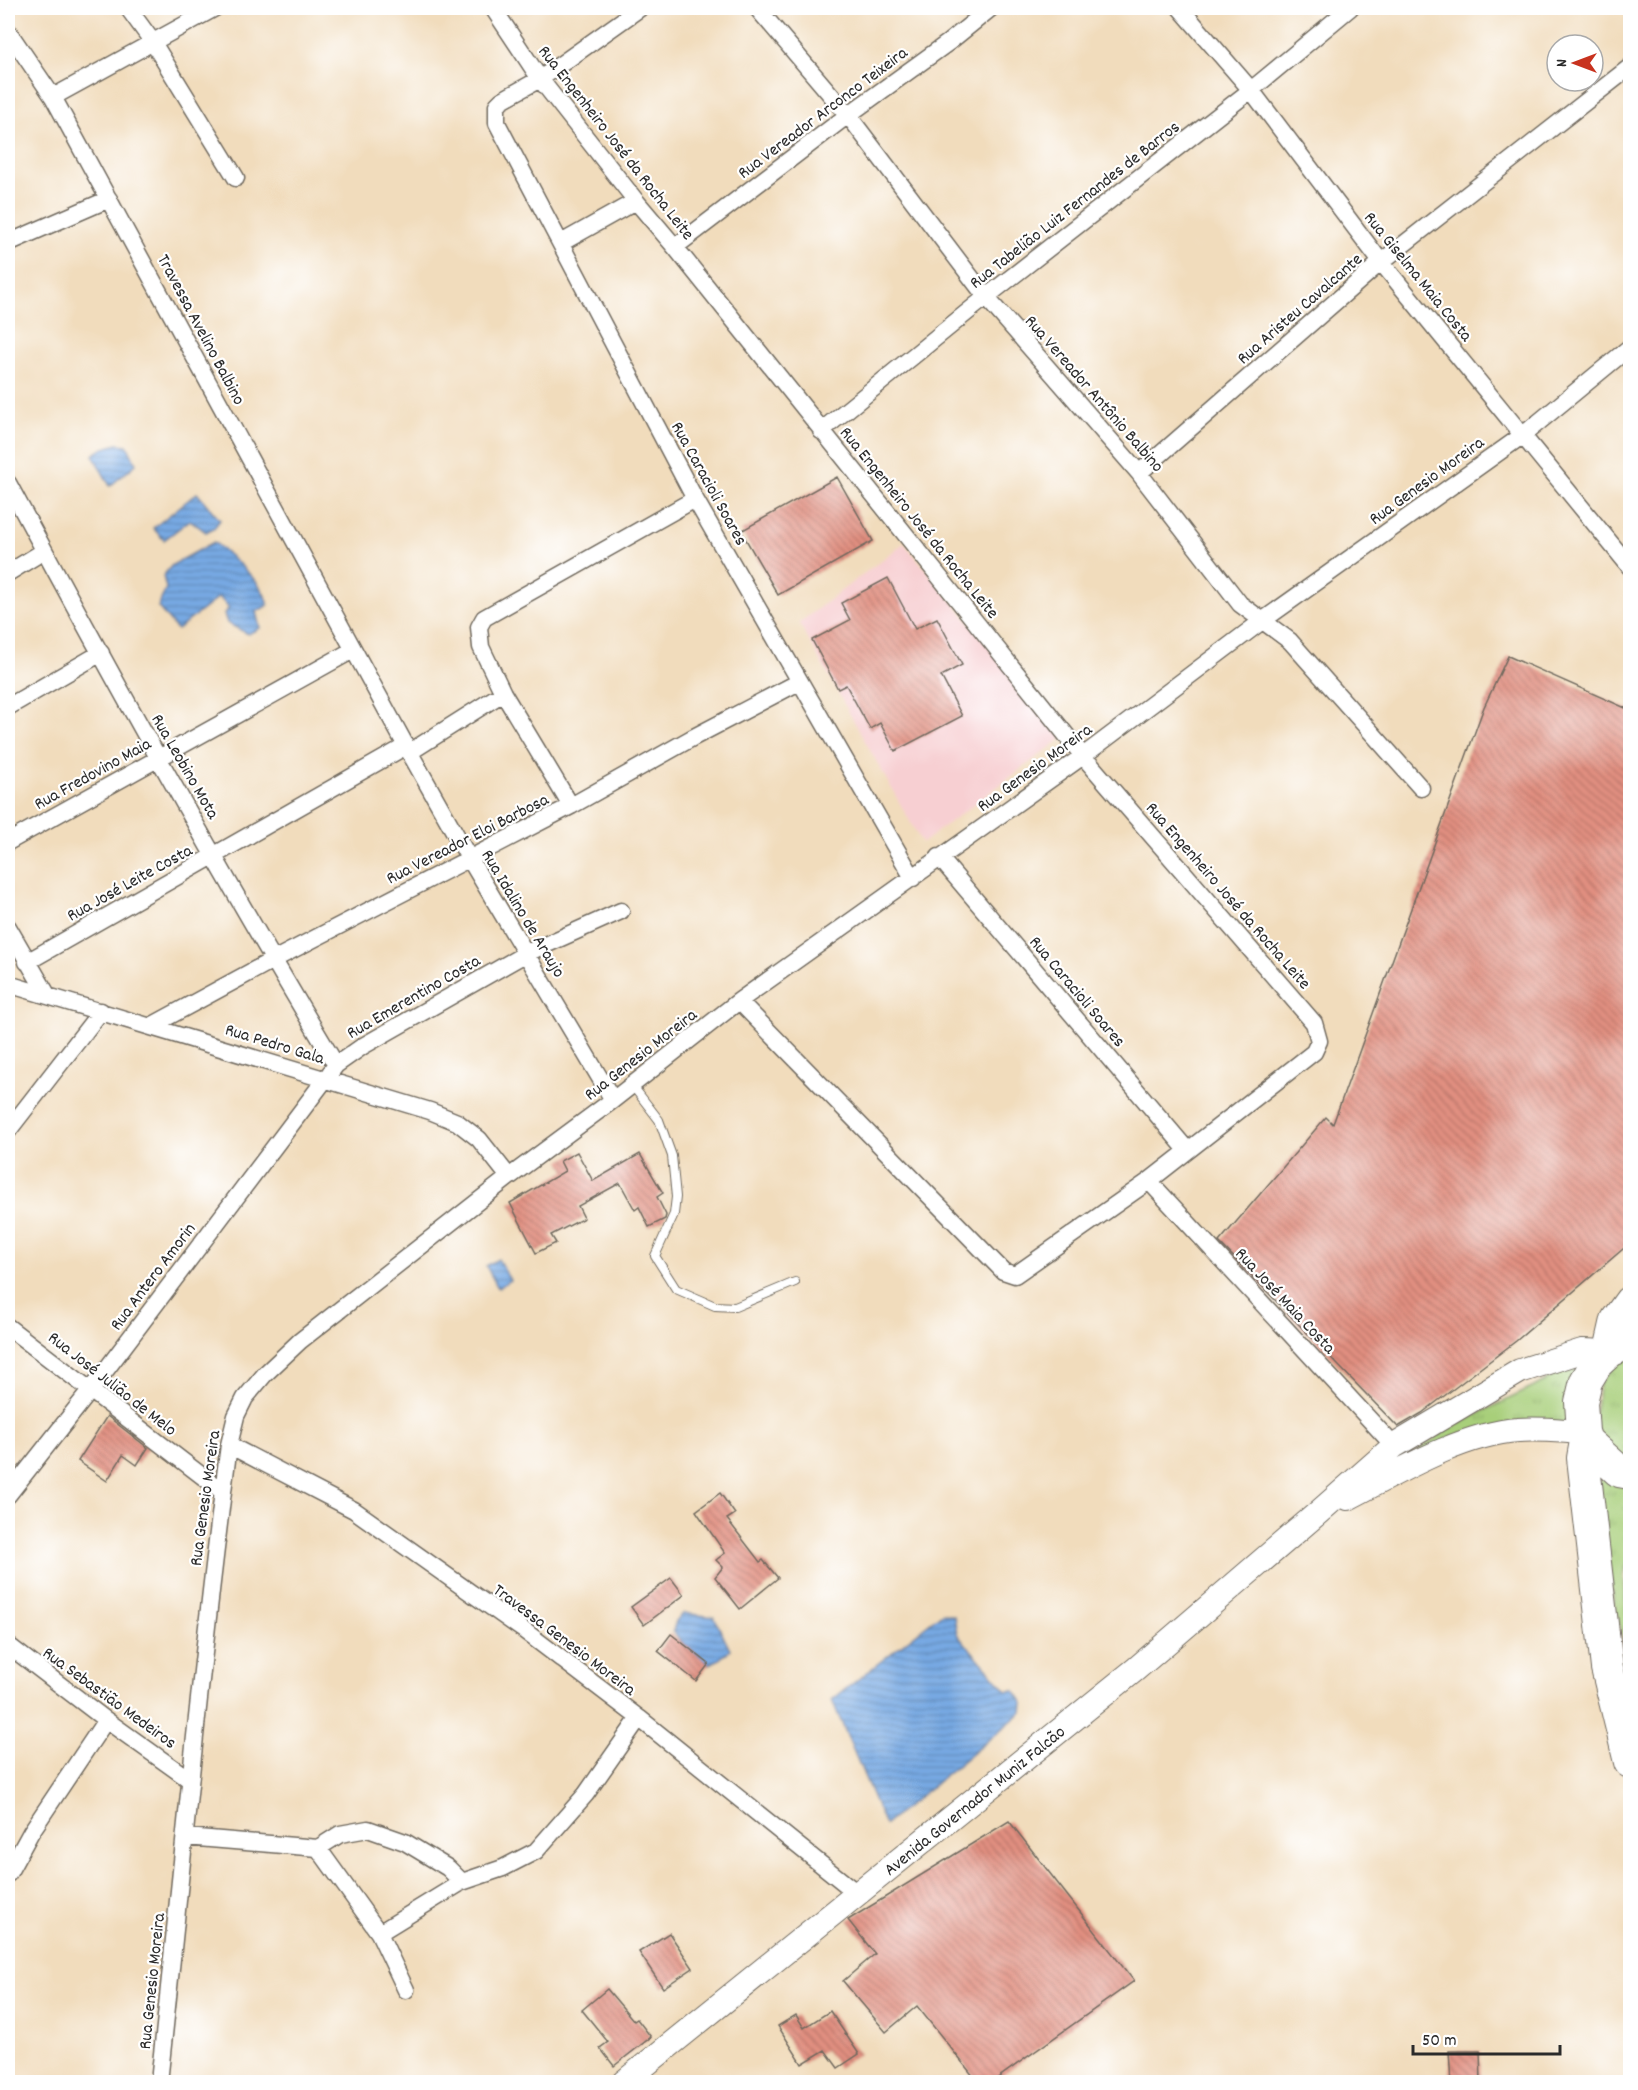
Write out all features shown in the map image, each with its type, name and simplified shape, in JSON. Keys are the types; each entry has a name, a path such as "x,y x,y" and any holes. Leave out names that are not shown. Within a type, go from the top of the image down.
{"highway":[{"path":"1630,1302 1617,1320 1617,1348 1597,1363 1586,1381 1581,1402 1583,1458 1607,1668 1630,1762"},
{"path":"1584,1436 1619,1471 1630,1473"}],"main road":[{"name":"Avenida Governador Muniz Falcão","path":"624,2082 1136,1669 1394,1446 1520,1371 1582,1351 1617,1348"},
{"name":"Avenida Governador Muniz Falcão","path":"1319,1512 1439,1452 1495,1433 1519,1430 1584,1436"}],"street":[{"path":"128,8 152,41 236,178"},
{"path":"53,97 215,8"},
{"name":"Rua Engenheiro José da Rocha Leite","path":"493,8 540,79 636,201 1083,756 1314,1023 1319,1041 1314,1052 1187,1150"},
{"path":"540,79 640,8"},
{"name":"Rua Vereador Antônio Balbino","path":"757,8 848,115 986,297 1139,472 1240,604 1290,641 1421,788"},
{"name":"Rua Vereador Arconco Teixeira","path":"675,247 991,8"},
{"name":"Rua Giselma Maia Costa","path":"1180,8 1251,90 1381,262 1630,567"},
{"name":"Rua Tabelião Luiz Fernandes de Barros","path":"821,431 986,297 1251,90 1350,8"},
{"name":"Travessa Avelino Balbino","path":"8,31 53,97 353,650"},
{"name":"Rua Aristeu Cavalcante","path":"1139,472 1381,262 1630,67"},
{"name":"Rua Caracioli Soares","path":"540,79 497,105 497,123 695,499 913,878"},
{"path":"8,243 109,199"},
{"path":"561,243 636,201"},
{"name":"Rua Genesio Moreira","path":"159,2082 190,1780 229,1445 236,1416 245,1398 265,1374 300,1341 509,1177 740,1001 1083,756 1262,621 1523,435 1630,347"},
{"name":"Rua Leobino Mota","path":"8,483 159,758 273,960 336,1065"},
{"path":"571,806 503,693 481,647 479,627 484,618 695,499"},
{"path":"8,573 44,551"},
{"name":"Rua Idalino de Araujo","path":"353,650 469,858 613,1100"},
{"name":"Rua Fredovino Maia","path":"8,842 353,650"},
{"path":"8,707 101,653"},
{"name":"Rua Vereador Eloi Barbosa","path":"151,1026 273,960 571,806 692,738 799,682"},
{"name":"Rua José Leite Costa","path":"27,962 408,749 503,693"},
{"name":"Rua Caracioli Soares","path":"939,857 1187,1150"},
{"name":"Rua Emerentino Costa","path":"324,1078 336,1065 363,1046 525,954 621,911"},
{"path":"8,927 48,996"},
{"name":"Rua Pedro Gala","path":"8,984 430,1111 457,1122 479,1139 509,1177"},
{"path":"740,1001 1003,1271 1015,1275 1149,1181 1187,1150"},
{"path":"8,1131 101,1011"},
{"name":"Rua Antero Amorin","path":"8,1495 90,1391 324,1078"},
{"name":"Rua José Maia Costa","path":"1149,1181 1394,1446"},
{"name":"Rua José Julião de Melo","path":"8,1327 223,1492"},
{"name":"Travessa Genesio Moreira","path":"229,1445 354,1510 522,1629 639,1718 858,1894"},
{"name":"Rua Sebastião Medeiros","path":"8,1645 106,1720 190,1780"},
{"path":"379,1933 462,1882 503,1868 536,1851 586,1794 639,1718"},
{"path":"8,1874 31,1832 106,1720"},
{"path":"186,1836 318,1848 340,1834 368,1829 405,1842 448,1868 462,1882"},
{"path":"318,1848 379,1933 406,1990"}],"lane":[{"path":"632,1085 659,1120 672,1156 676,1197 674,1214 655,1256 676,1289 715,1306 735,1307 795,1282"}],"shaded area":[{"path":"904,543 1064,737 922,843 799,623"}],"green space":[{"path":"1630,1356 1630,1465 1601,1439 1594,1421 1600,1383 1611,1368"},
{"path":"1588,1363 1574,1422 1416,1451 1449,1429 1560,1372"},
{"path":"1599,1473 1630,1487 1630,1553 1624,1576 1630,1669 1612,1593"}],"water":[{"path":"117,444 127,445 136,464 110,486 93,455"},
{"path":"197,493 220,520 214,528 206,532 190,520 164,540 153,528"},
{"path":"214,542 246,570 265,596 268,605 256,612 260,628 248,634 227,623 224,614 229,608 219,597 177,630 158,607 166,588 163,576 172,565"},
{"path":"498,1259 510,1280 498,1288 486,1266"},
{"path":"684,1613 714,1617 730,1650 709,1664 682,1642 673,1631 676,1621"},
{"path":"942,1613 954,1616 957,1634 1007,1691 1014,1690 1023,1703 1022,1712 885,1825 832,1700"}],"building":[{"path":"837,477 873,541 778,595 741,531"},
{"path":"888,578 915,629 937,618 962,665 941,676 962,716 895,751 880,723 870,729 846,685 838,689 812,640 850,620 841,603"},
{"path":"1508,656 1630,710 1630,1243 1516,1341 1422,1413 1398,1427 1219,1242 1326,1117 1333,1124 1484,707"},
{"path":"577,1152 593,1181 640,1154 663,1193 657,1197 666,1215 665,1219 649,1227 639,1207 635,1210 620,1183 578,1206 584,1218 551,1235 556,1243 536,1253 510,1203 565,1171 560,1161"},
{"path":"107,1416 148,1448 137,1465 123,1455 107,1481 78,1461"},
{"path":"720,1493 735,1514 727,1519 760,1562 763,1560 778,1578 740,1609 715,1577 723,1567 716,1560 725,1553 696,1511"},
{"path":"671,1578 684,1595 644,1625 631,1607"},
{"path":"671,1634 709,1664 696,1681 658,1651"},
{"path":"1009,1821 1134,1981 992,2082 978,2082 917,2006 886,2032 843,1981 875,1954 848,1920"},
{"path":"669,1933 693,1968 663,1988 639,1952"},
{"path":"607,1989 634,2021 637,2019 651,2037 614,2066 600,2048 608,2042 582,2010"},
{"path":"830,2011 859,2054 838,2068 825,2050 802,2064 778,2026 796,2015 804,2028"},
{"path":"1449,2051 1480,2051 1481,2082 1451,2082"}]}
